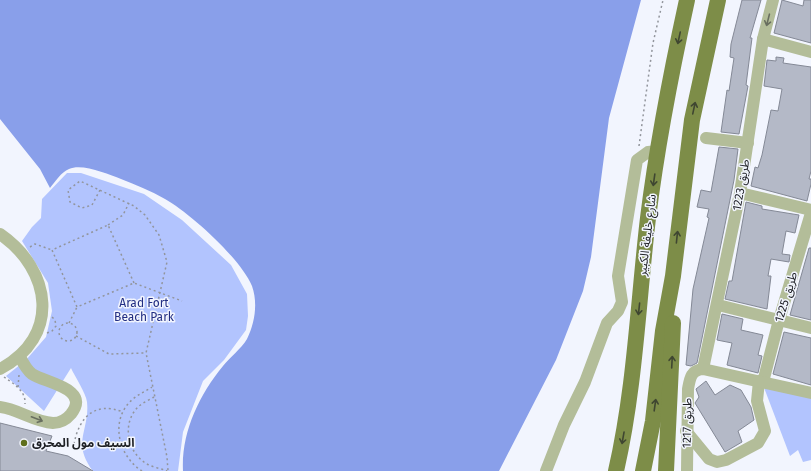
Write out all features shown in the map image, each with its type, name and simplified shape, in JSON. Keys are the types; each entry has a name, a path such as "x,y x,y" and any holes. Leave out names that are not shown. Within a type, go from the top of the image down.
{"main road":[{"name":"شارع خليفة الكبير","path":"616,471 630,403 648,218 663,115 687,0"},
{"path":"643,471 653,421 663,331 673,276 692,120 718,0"},
{"path":"666,471 673,346 673,276"}],"street":[{"name":"طريق 1223","path":"704,369 740,194 763,39 773,0"},
{"path":"763,39 811,52"},
{"path":"706,138 748,143"},
{"path":"546,471 564,425 588,375 607,323 618,311 622,302 618,276 637,160 648,152 658,151"},
{"name":"طريق 1225","path":"740,194 811,212 761,382"},
{"path":"0,234 20,252 41,287 43,305 37,331 20,357 2,373"},
{"path":"718,305 811,328"},
{"path":"0,407 12,409 42,421 55,423 66,419 74,408 74,397 68,388 48,382 32,373 20,357"},
{"path":"704,369 811,393"},
{"name":"طريق 1217","path":"687,471 686,431 690,376 696,371 704,369"},
{"path":"686,431 708,459 717,462 726,460 758,444 764,432 757,401 761,382"}],"path":[{"path":"637,160 653,43 662,0"},
{"path":"100,190 92,205 82,208 70,202 68,190 80,181 129,203 145,215 159,235 167,262 146,353 167,457 167,471 145,463 137,456 131,447 128,437 128,426 132,416 138,407 154,397"},
{"path":"20,252 35,244 52,250 108,225 123,215 129,203"},
{"path":"108,225 134,283"},
{"path":"52,250 77,308"},
{"path":"69,323 77,329 76,336 71,340 64,340 60,335 61,328 69,323 77,308 134,283 182,301"},
{"path":"56,326 61,328"},
{"path":"76,336 108,354 146,353"},
{"path":"18,387 20,372"},
{"path":"2,373 18,387 25,400"},
{"path":"142,471 127,458 122,447 119,430 123,412 133,399 152,387"},
{"path":"74,444 77,430 87,416 105,409 123,412"}],"green space":[{"name":"Arad Fort Beach Park","path":"67,173 81,173 144,194 182,220 231,265 247,294 248,316 246,330 224,360 203,381 183,432 178,471 93,471 83,452 82,444 86,421 87,402 83,390 71,368 44,411 6,376 26,360 46,337 52,311 48,283 22,241 32,227 41,218 42,199"},
{"path":"763,385 811,397 811,460 803,462 798,450 790,456"}],"shaded area":[{"path":"0,0 641,0 609,118 591,257 583,291 556,360 499,471 183,471 183,457 188,429 199,402 214,377 245,343 250,333 255,313 255,299 252,286 237,263 214,238 188,215 154,193 109,174 81,167 69,169 63,172 50,188 40,169 0,119"}],"building":[{"path":"742,0 761,0 750,38 752,38 746,85 748,86 739,134 721,132 727,90 729,91 734,58 730,57 731,44"},
{"path":"782,0 803,6 804,0 811,0 811,43 774,33"},
{"path":"776,57 784,58 783,63 811,67 811,171 809,179 811,179 811,184 807,201 751,186 755,167 758,168 762,155 771,110 778,111 782,89 764,86 767,60 776,61"},
{"path":"719,147 738,149 734,180 697,363 691,366 686,365 693,289 709,218 707,217 709,209 697,207 701,190 711,192"},
{"path":"746,202 762,206 762,209 799,215 795,233 786,231 782,254 790,255 789,262 771,259 768,276 771,276 767,309 725,299 729,281 732,281"},
{"path":"809,248 811,248 811,320 790,315"},
{"path":"722,314 743,319 741,330 763,335 758,355 762,356 758,373 727,365 732,343 717,340"},
{"path":"784,332 811,338 811,385 773,374"},
{"path":"706,381 715,395 730,385 741,390 751,407 754,420 738,431 742,442 725,452 695,403 699,397 696,389"},
{"name":"السيف مول المحرق","path":"0,423 52,436 46,451 68,456 93,471 0,471"}],"place":[{"name":"السيف مول المحرق","path":"24,443"}]}
